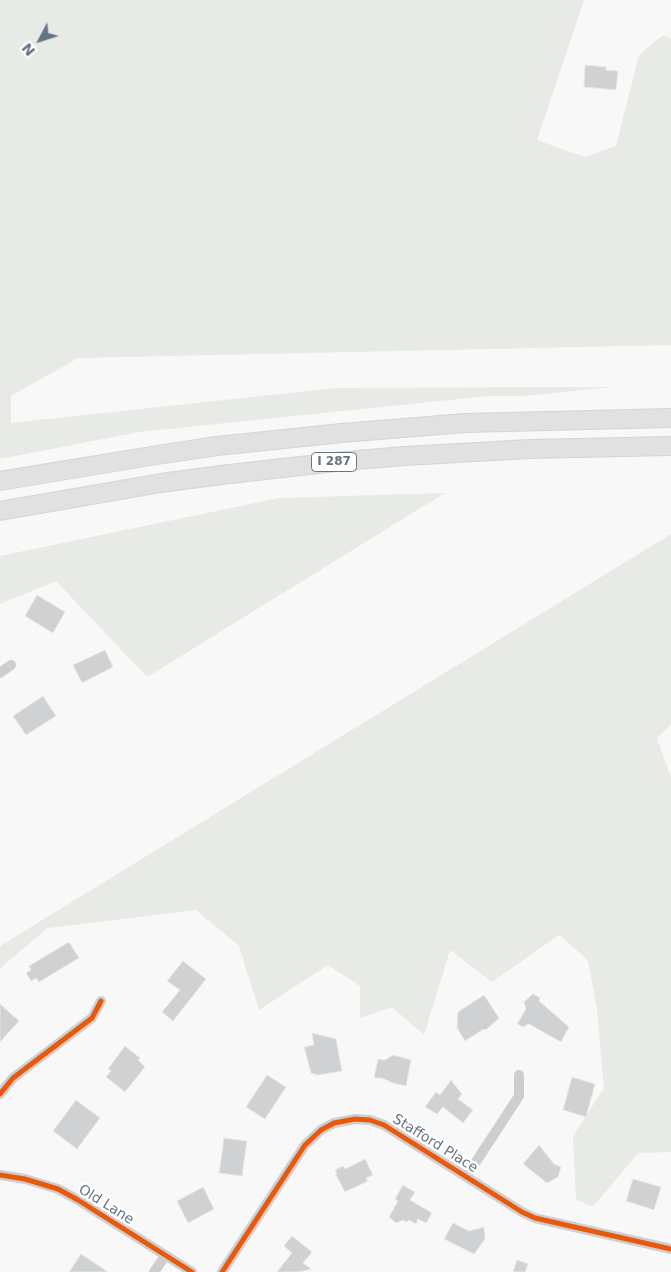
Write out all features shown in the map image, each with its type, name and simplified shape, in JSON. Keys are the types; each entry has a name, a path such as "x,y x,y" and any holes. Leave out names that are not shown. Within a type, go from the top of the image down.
{"highway":[{"name":"I 287","path":"0,481 94,464 183,451 342,433 465,423 671,418"},
{"name":"I 287","path":"0,511 99,492 178,480 344,461 530,449 671,446"}],"street":[{"path":"0,673 11,665"},
{"path":"0,1094 14,1078 92,1018 101,1001"},
{"path":"466,1177 518,1096 519,1075"},
{"name":"Stafford Place","path":"222,1272 305,1145 321,1130 334,1123 355,1119 377,1122 522,1212 535,1218 671,1249"},
{"name":"Old Lane","path":"0,1175 26,1179 58,1189 192,1272"},
{"path":"154,1272 165,1256"}],"shaded area":[{"path":"0,0 584,0 537,140 585,157 616,146 639,55 663,35 671,39 671,345 78,358 11,396 11,423 336,388 612,387 524,396 488,396 139,432 0,459"},
{"path":"445,493 147,677 56,581 0,604 0,556 279,498"},
{"path":"671,534 671,724 657,738 671,778 671,1152 638,1153 593,1207 576,1199 573,1136 604,1088 597,1010 588,960 559,935 492,982 450,950 424,1035 392,1007 360,1018 360,986 328,965 259,1010 239,946 196,910 48,928 0,968 0,946"}],"building":[{"path":"585,65 606,67 606,70 618,71 616,90 584,87"},
{"path":"37,595 65,612 53,633 25,616"},
{"path":"105,650 113,667 82,683 73,665"},
{"path":"43,696 56,716 26,735 13,716"},
{"path":"69,942 79,958 39,982 36,978 31,981 26,973 31,970 29,966"},
{"path":"183,961 206,979 173,1021 162,1012 180,990 167,981"},
{"path":"533,994 540,998 539,1001 569,1027 561,1042 529,1024 523,1027 517,1024 526,1009 524,1002"},
{"path":"484,995 499,1018 487,1029 482,1030 465,1041 457,1028 458,1012"},
{"path":"0,1004 19,1021 0,1042"},
{"path":"312,1033 336,1039 342,1071 318,1075 311,1073 304,1047 314,1045"},
{"path":"125,1046 140,1058 138,1060 145,1067 125,1092 106,1077 111,1071 108,1069"},
{"path":"393,1055 411,1060 406,1086 382,1078 374,1078 378,1059 385,1060"},
{"path":"267,1075 286,1087 265,1119 246,1107"},
{"path":"572,1077 595,1084 586,1117 563,1110"},
{"path":"451,1080 462,1094 458,1099 473,1110 463,1123 443,1107 437,1114 425,1107 436,1092 440,1095"},
{"path":"76,1100 100,1118 77,1149 53,1131"},
{"path":"224,1138 247,1141 242,1176 219,1173"},
{"path":"539,1145 554,1164 561,1167 558,1177 547,1183 523,1164"},
{"path":"365,1159 373,1175 366,1178 368,1181 345,1192 335,1170 343,1166 345,1169"},
{"path":"633,1179 661,1187 654,1210 626,1201"},
{"path":"403,1185 415,1192 410,1200 432,1213 426,1223 418,1219 416,1224 409,1220 396,1223 389,1217 398,1201 395,1199"},
{"path":"203,1187 214,1209 188,1223 177,1201"},
{"path":"453,1223 469,1231 484,1227 485,1239 474,1254 444,1239"},
{"path":"292,1236 312,1252 303,1263 311,1269 299,1272 277,1272 292,1253 284,1246"},
{"path":"81,1254 108,1272 69,1272"},
{"path":"517,1260 528,1264 525,1272 513,1272"}],"cycle path":[{"path":"0,1094 13,1078 92,1018 101,1001"},
{"path":"222,1272 305,1145 321,1130 334,1123 355,1119 370,1120 384,1125 522,1212 535,1218 671,1249"},
{"path":"0,1175 25,1179 58,1189 192,1272"}]}
